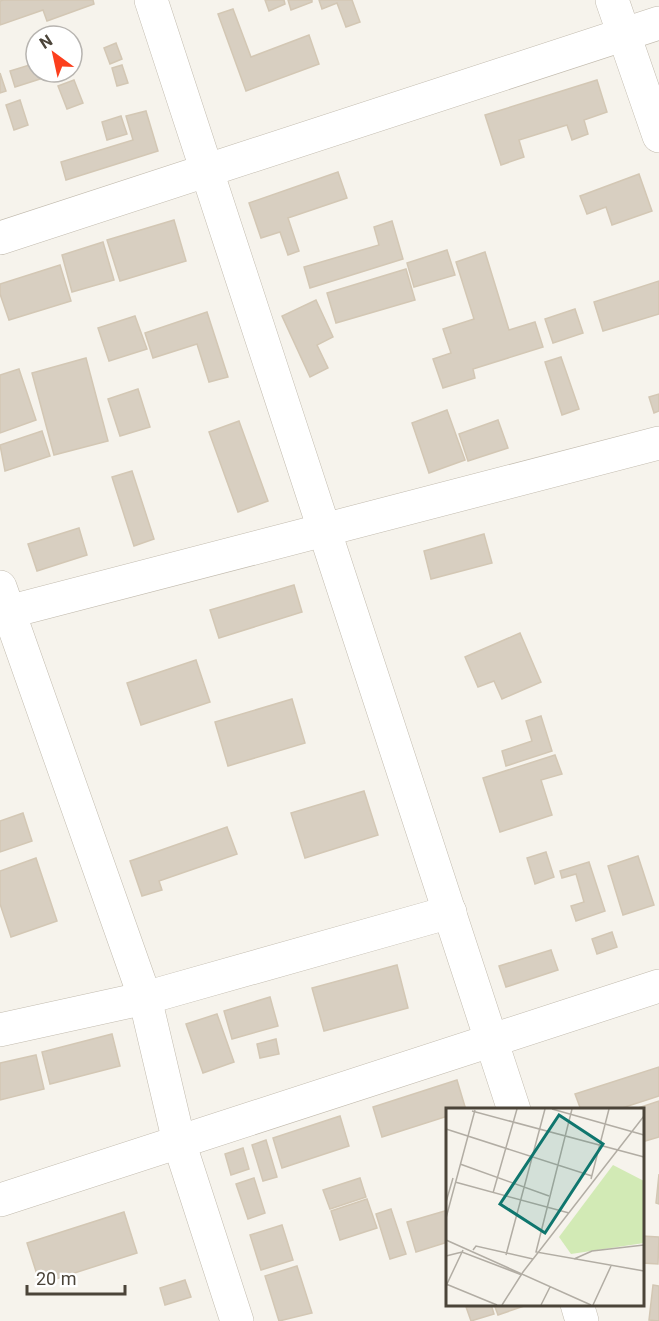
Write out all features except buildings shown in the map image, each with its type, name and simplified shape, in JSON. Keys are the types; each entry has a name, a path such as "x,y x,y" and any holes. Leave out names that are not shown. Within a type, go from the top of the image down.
{"street":[{"path":"151,0 513,1108"},
{"path":"612,0 659,136"},
{"path":"0,238 659,23"},
{"path":"237,1321 179,1142 145,998 3,604 324,529 659,443"},
{"path":"0,1030 145,998 450,912"},
{"path":"0,1200 659,986"},
{"path":"577,1306 582,1321"}]}
